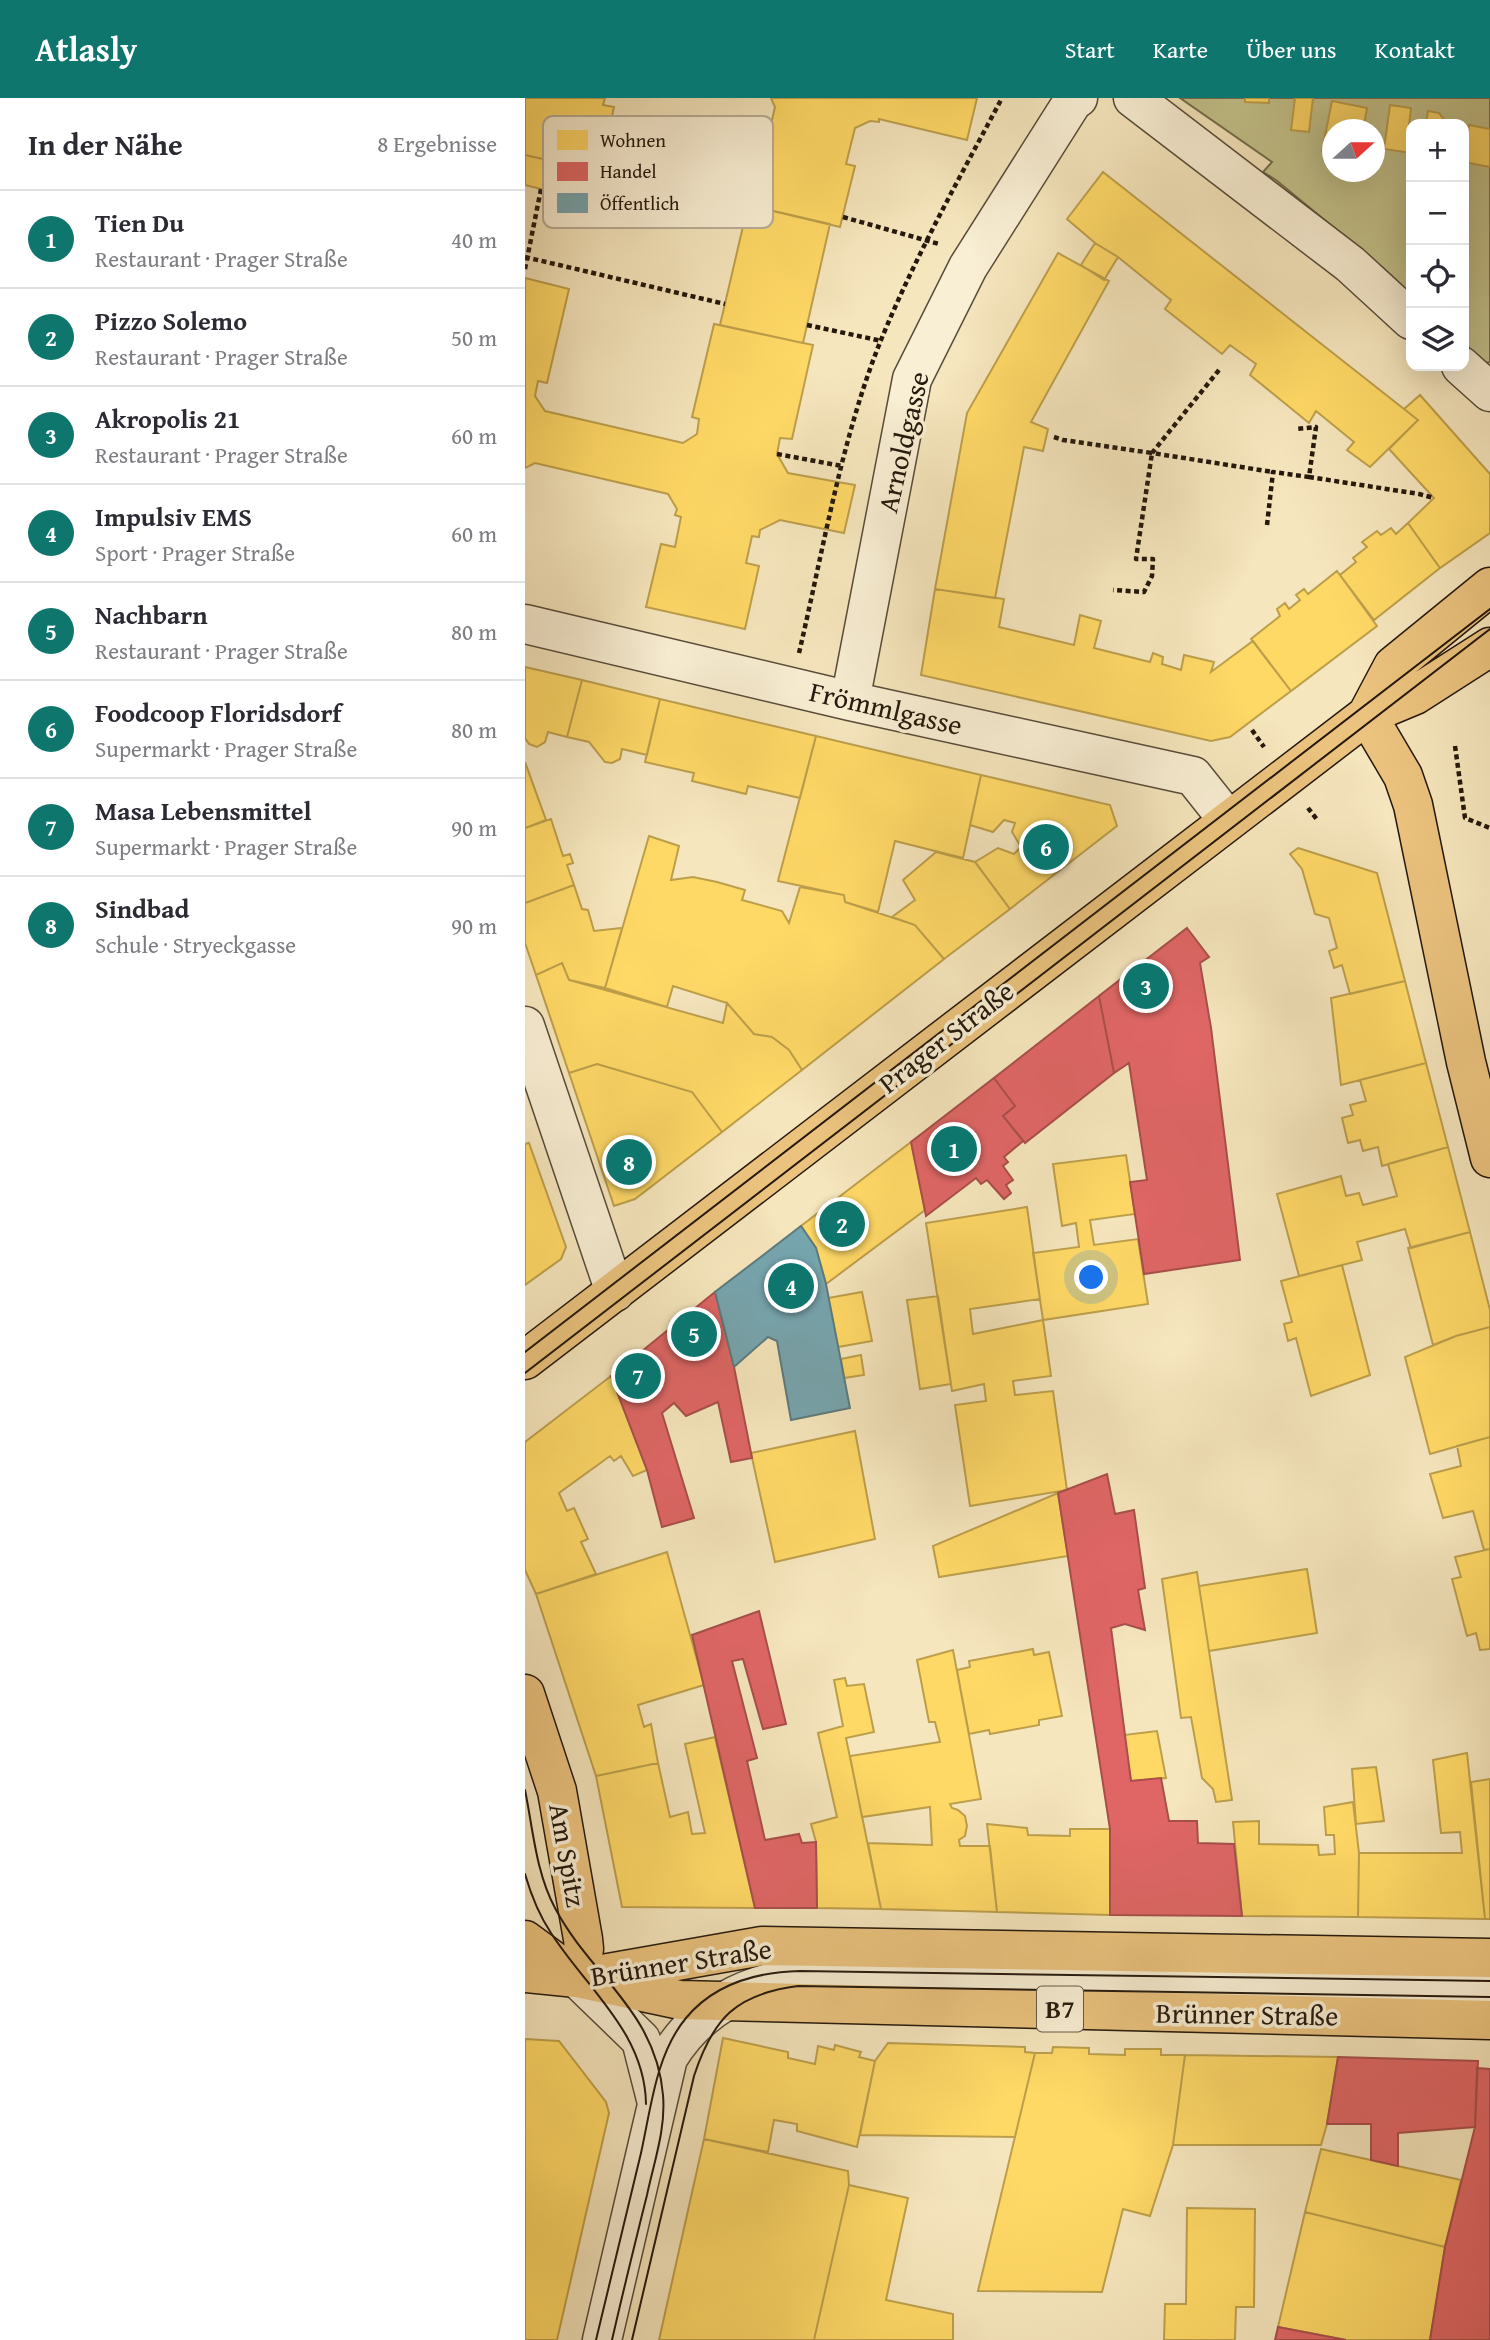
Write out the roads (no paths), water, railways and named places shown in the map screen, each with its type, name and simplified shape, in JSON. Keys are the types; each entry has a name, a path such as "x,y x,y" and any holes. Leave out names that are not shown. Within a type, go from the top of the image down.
{"main road":[{"name":"Prager Straße","path":"1367,715 1393,666 1490,587"},
{"name":"Prager Straße","path":"525,1360 1367,715 1415,695 1490,647"},
{"path":"1367,715 1403,776 1413,804 1466,1062 1490,1158"},
{"name":"Am Spitz","path":"525,1694 557,1791 562,1817 584,1949 577,1978"},
{"path":"525,1940 577,1978"},
{"name":"Brünner Straße","path":"577,1978 762,1946 1490,1958"},
{"name":"B7","path":"525,1973 577,1978"},
{"name":"Brünner Straße","path":"577,1978 680,2000 1490,2020"}],"street":[{"name":"Arnoldgasse","path":"850,701 912,379 974,257 1073,101 1079,98"},
{"path":"1133,98 1350,264 1406,315"},
{"path":"1467,371 1490,392"},
{"name":"Frömmlgasse","path":"525,624 850,701 1193,776 1228,820"},
{"path":"525,1026 615,1292"},
{"path":"577,1978 641,2040 657,2101"},
{"path":"603,2340 668,2058 690,2029 725,2000 767,1982 804,1978 1490,1989"}],"tram line":[{"path":"525,1352 1490,609"},
{"path":"525,1373 1490,629"},
{"path":"525,1790 539,1866 555,1908 569,1932 635,2017 658,2066 663,2095 659,2145 612,2340"},
{"path":"525,1874 547,1926 625,2033 636,2055 646,2104"},
{"path":"596,2340 661,2065 676,2032 686,2018 697,2006 723,1988 753,1977 800,1971 1490,1981"},
{"path":"632,2340 701,2056 719,2024 730,2012 758,1995 798,1986 1490,1997"}],"place":[{"name":"Foodcoop Floridsdorf","path":"1046,847"},
{"name":"Akropolis 21","path":"1146,986"},
{"name":"Tien Du","path":"954,1149"},
{"name":"Sindbad","path":"629,1162"},
{"name":"Pizzo Solemo","path":"842,1224"},
{"name":"Impulsiv EMS","path":"791,1286"},
{"name":"Nachbarn","path":"694,1334"},
{"name":"Masa Lebensmittel","path":"638,1376"}]}
